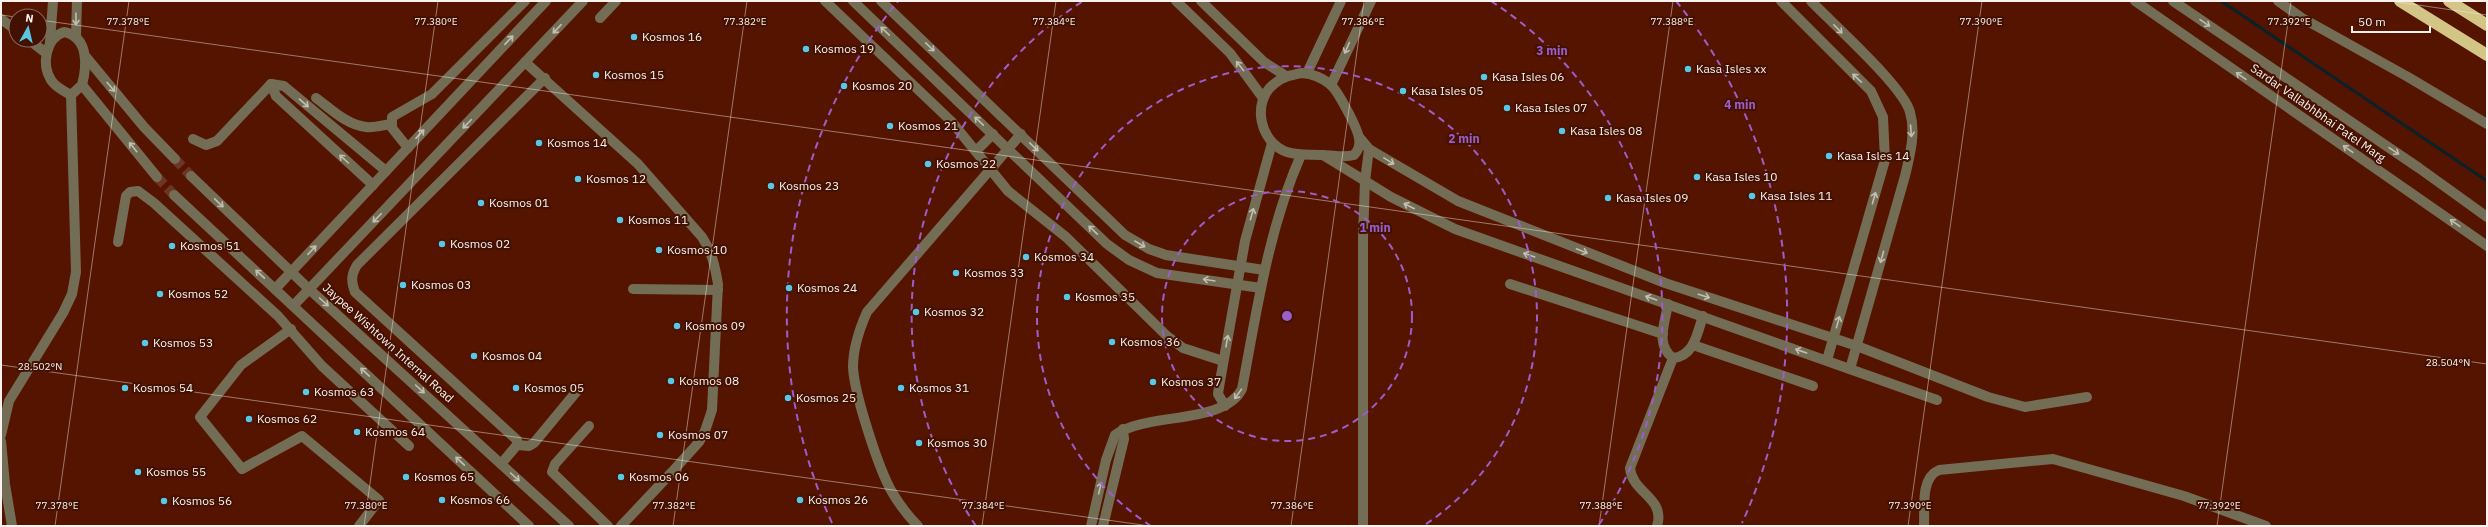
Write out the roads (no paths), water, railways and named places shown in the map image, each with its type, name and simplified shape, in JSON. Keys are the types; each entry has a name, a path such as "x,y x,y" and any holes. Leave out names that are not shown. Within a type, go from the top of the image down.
{"highway":[{"path":"2400,1 2487,55"},
{"path":"2449,1 2487,25"}],"street":[{"path":"54,1 50,42 46,53 51,80 61,90 71,94"},
{"path":"76,37 77,1"},
{"path":"408,148 396,134 391,124 392,117 398,112 410,108 432,94 524,1"},
{"path":"276,288 546,1"},
{"path":"294,305 584,1"},
{"path":"600,18 616,1"},
{"path":"825,1 931,101 976,151 1008,191 1066,237 1175,343 1223,361"},
{"path":"853,1 1107,244 1128,260 1157,272 1261,288"},
{"path":"881,1 1125,235 1149,249 1166,255 1264,270"},
{"path":"1176,1 1230,53 1263,98"},
{"path":"1201,1 1264,62 1286,76"},
{"path":"1307,73 1341,1"},
{"path":"1331,85 1371,1"},
{"path":"1781,1 1871,91 1883,117 1885,160 1827,360"},
{"path":"1811,1 1893,85 1910,112 1912,144 1905,176 1850,369"},
{"name":"Sardar Vallabhbhai Patel Marg","path":"2135,1 2487,246"},
{"name":"Sardar Vallabhbhai Patel Marg","path":"2173,1 2419,168 2487,217"},
{"path":"2278,1 2302,18 2408,77 2487,124"},
{"path":"50,42 57,34 64,32 76,37 80,42 86,57 144,126 175,159"},
{"path":"39,48 46,53"},
{"path":"71,94 82,85 86,57"},
{"path":"526,62 638,164 702,237 711,249 715,264 718,290 712,410 705,431 699,442 620,526"},
{"path":"1359,137 1360,145 1354,154 1301,155 1286,152 1272,143 1263,129 1260,114 1263,98 1272,84 1286,76 1307,73 1318,76 1331,85 1359,137 1369,149 1458,202 1665,283 1857,346 1988,397 2025,407 2087,397"},
{"path":"517,445 517,440 355,292 351,282 353,272 357,265 545,78"},
{"path":"271,84 284,86 386,171"},
{"path":"193,139 206,145 218,141 271,84"},
{"path":"271,84 276,96 373,185"},
{"path":"82,85 157,177"},
{"path":"1,435 9,401 63,314 72,294 76,272 71,94"},
{"path":"316,98 345,119 367,128 391,124"},
{"path":"976,151 992,134"},
{"path":"918,526 892,492 882,468 856,390 853,367 857,335 867,312 1020,134"},
{"path":"1225,406 1218,394 1223,361 1245,241 1272,143"},
{"path":"1363,526 1364,181 1369,149"},
{"path":"1091,526 1112,439 1123,429 1225,406 1238,397 1242,389 1267,255 1291,178 1301,155"},
{"path":"1323,155 1364,181 1456,230 1703,316 1937,400"},
{"name":"Jaypee Wishtown Internal Road","path":"191,176 309,289 569,526"},
{"path":"118,242 126,196 130,192 138,191 154,203 291,329 322,366 409,446"},
{"path":"174,195 276,288 529,526"},
{"path":"1510,284 1663,334"},
{"path":"633,289 718,290"},
{"path":"1668,304 1663,334 1663,347 1666,353 1673,358"},
{"path":"1673,358 1687,354 1693,345 1703,316"},
{"path":"291,329 241,365 200,417 242,469 302,436 379,500 359,526"},
{"path":"1693,345 1813,386"},
{"path":"1657,526 1659,520 1658,506 1636,484 1631,477 1630,468 1673,358"},
{"path":"501,464 517,445 534,443 577,391"},
{"path":"589,426 554,464 552,472 608,526"},
{"path":"1103,526 1124,439 1123,429"},
{"path":"1,442 5,484 12,526"},
{"path":"1924,526 1926,485 1933,472 1939,470 2053,459 2184,496 2266,526"}],"waterway":[{"path":"2221,1 2487,181"}],"tunnel":[{"path":"175,159 191,176"},
{"path":"157,177 174,195"}],"place":[{"name":"Kosmos 16","path":"634,37"},
{"name":"Kosmos 19","path":"806,49"},
{"name":"Kasa Isles xx","path":"1688,69"},
{"name":"Kosmos 15","path":"596,75"},
{"name":"Kasa Isles 06","path":"1484,77"},
{"name":"Kosmos 20","path":"844,86"},
{"name":"Kasa Isles 05","path":"1403,91"},
{"name":"Kasa Isles 07","path":"1507,108"},
{"name":"Kosmos 21","path":"890,126"},
{"name":"Kasa Isles 08","path":"1562,131"},
{"name":"Kosmos 14","path":"539,143"},
{"name":"Kasa Isles 14","path":"1829,156"},
{"name":"Kosmos 22","path":"928,164"},
{"name":"Kasa Isles 10","path":"1697,177"},
{"name":"Kosmos 12","path":"578,179"},
{"name":"Kosmos 23","path":"771,186"},
{"name":"Kasa Isles 11","path":"1752,196"},
{"name":"Kasa Isles 09","path":"1608,198"},
{"name":"Kosmos 01","path":"481,203"},
{"name":"Kosmos 11","path":"620,220"},
{"name":"Kosmos 02","path":"442,244"},
{"name":"Kosmos 51","path":"172,246"},
{"name":"Kosmos 10","path":"659,250"},
{"name":"Kosmos 34","path":"1026,257"},
{"name":"Kosmos 33","path":"956,273"},
{"name":"Kosmos 03","path":"403,285"},
{"name":"Kosmos 24","path":"789,288"},
{"name":"Kosmos 52","path":"160,294"},
{"name":"Kosmos 35","path":"1067,297"},
{"name":"Kosmos 32","path":"916,312"},
{"name":"Kosmos 09","path":"677,326"},
{"name":"Kosmos 36","path":"1112,342"},
{"name":"Kosmos 53","path":"145,343"},
{"name":"Kosmos 04","path":"474,356"},
{"name":"Kosmos 08","path":"671,381"},
{"name":"Kosmos 37","path":"1153,382"},
{"name":"Kosmos 54","path":"125,388"},
{"name":"Kosmos 05","path":"516,388"},
{"name":"Kosmos 31","path":"901,388"},
{"name":"Kosmos 63","path":"306,392"},
{"name":"Kosmos 25","path":"788,398"},
{"name":"Kosmos 62","path":"249,419"},
{"name":"Kosmos 64","path":"357,432"},
{"name":"Kosmos 07","path":"660,435"},
{"name":"Kosmos 30","path":"919,443"},
{"name":"Kosmos 55","path":"138,472"},
{"name":"Kosmos 65","path":"406,477"},
{"name":"Kosmos 06","path":"621,477"},
{"name":"Kosmos 66","path":"442,500"},
{"name":"Kosmos 26","path":"800,500"},
{"name":"Kosmos 56","path":"164,501"}]}
